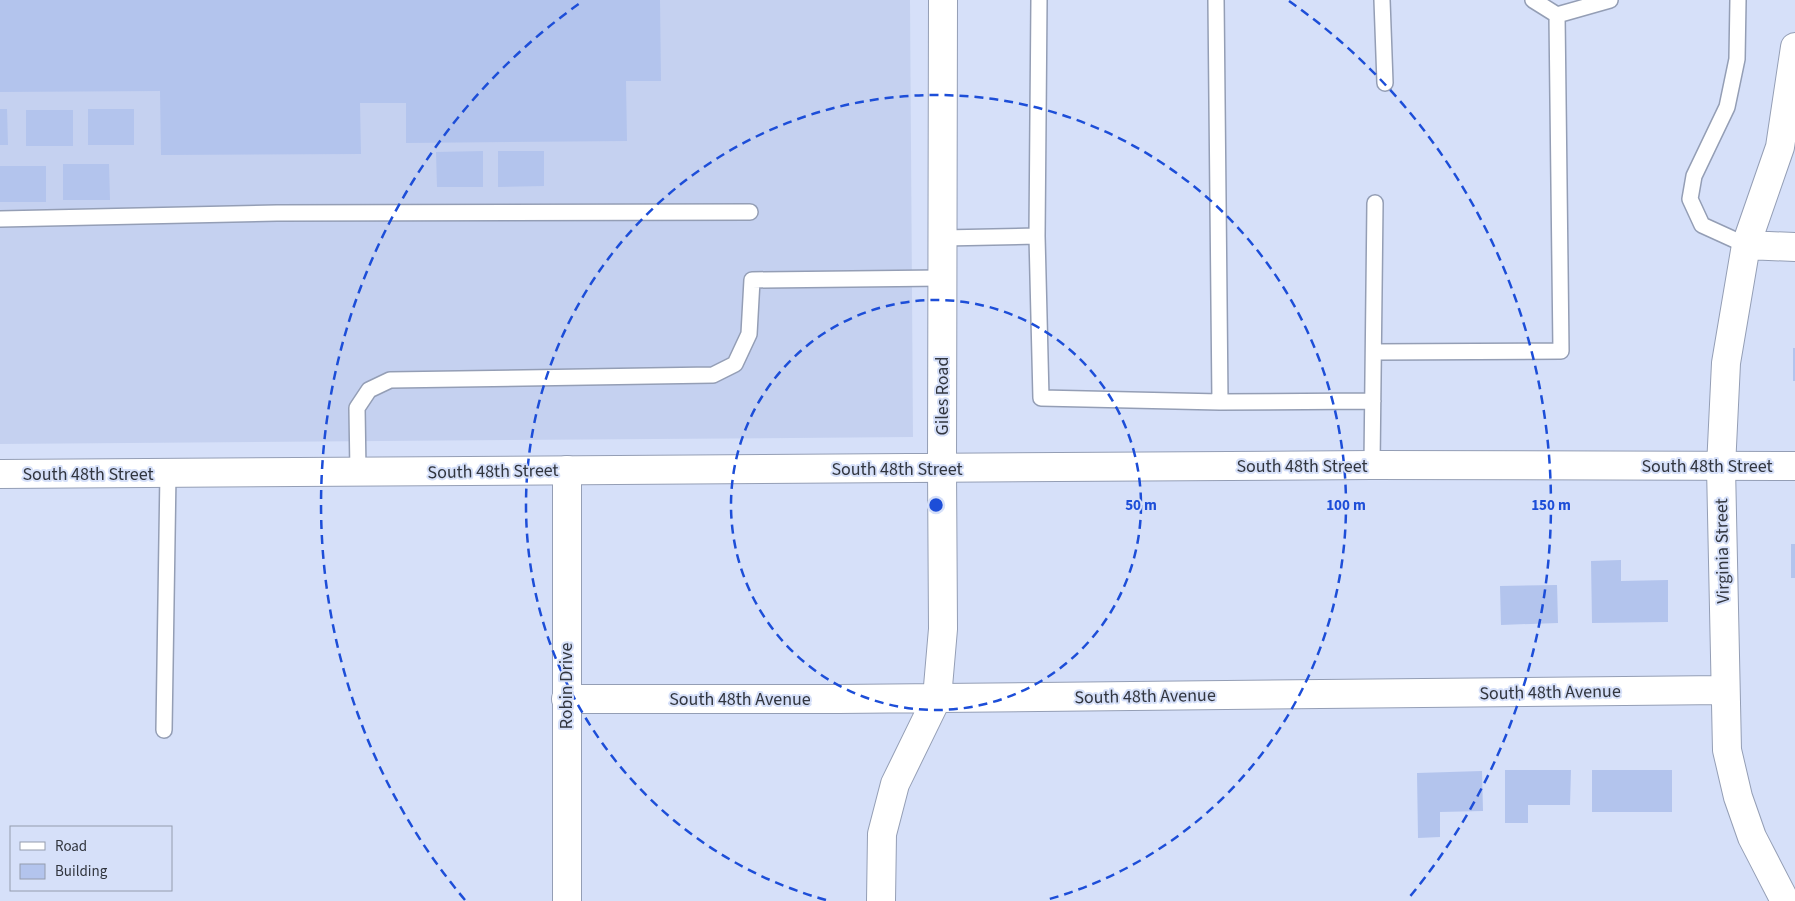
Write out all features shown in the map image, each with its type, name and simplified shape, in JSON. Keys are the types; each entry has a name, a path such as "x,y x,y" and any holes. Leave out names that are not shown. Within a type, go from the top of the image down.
{"street":[{"name":"Giles Road","path":"881,901 882,834 895,784 937,698 943,629 943,0"},
{"name":"Virginia Street","path":"1785,901 1752,837 1738,797 1727,750 1724,690 1721,467 1726,363 1746,245 1780,147 1795,47"},
{"path":"1746,245 1795,246"},
{"name":"South 48th Street","path":"0,474 1372,465 1795,466"},
{"name":"Robin Drive","path":"567,470 567,901"},
{"name":"South 48th Avenue","path":"566,699 937,698 1724,690"}],"lane":[{"path":"1039,0 1037,236 1041,398 1220,402 1373,401"},
{"path":"1216,0 1220,402"},
{"path":"1382,0 1385,83"},
{"path":"1533,0 1557,15 1610,0"},
{"path":"1738,0 1737,59 1727,107 1694,176 1690,199 1702,226 1746,245"},
{"path":"1375,352 1560,351 1557,15"},
{"path":"1372,465 1375,352 1375,203"},
{"path":"0,219 287,213 750,212"},
{"path":"943,238 1037,236"},
{"path":"358,472 357,408 369,390 390,380 713,376 735,364 749,334 752,280 942,278"},
{"path":"164,730 168,473"}],"shaded area":[{"path":"0,0 910,0 913,437 0,444"}],"building":[{"path":"0,0 660,0 661,81 626,81 627,141 406,143 406,103 360,103 361,154 161,155 160,91 0,92"},
{"path":"0,109 7,109 8,145 0,145"},
{"path":"88,109 134,109 134,145 88,145"},
{"path":"26,110 73,110 73,146 26,146"},
{"path":"483,151 483,187 437,187 436,152"},
{"path":"498,151 544,151 544,186 498,187"},
{"path":"63,164 109,164 110,200 63,200"},
{"path":"0,166 46,166 46,202 0,202"},
{"path":"1793,348 1795,348 1795,381 1793,381"},
{"path":"1791,544 1795,544 1795,578 1791,578"},
{"path":"1621,560 1621,581 1668,580 1668,622 1592,623 1591,561"},
{"path":"1557,585 1558,623 1501,625 1500,586"},
{"path":"1505,770 1571,770 1570,805 1528,805 1528,823 1505,823"},
{"path":"1592,770 1672,770 1672,812 1592,812"},
{"path":"1482,771 1483,811 1440,812 1440,837 1418,838 1417,773"}]}
